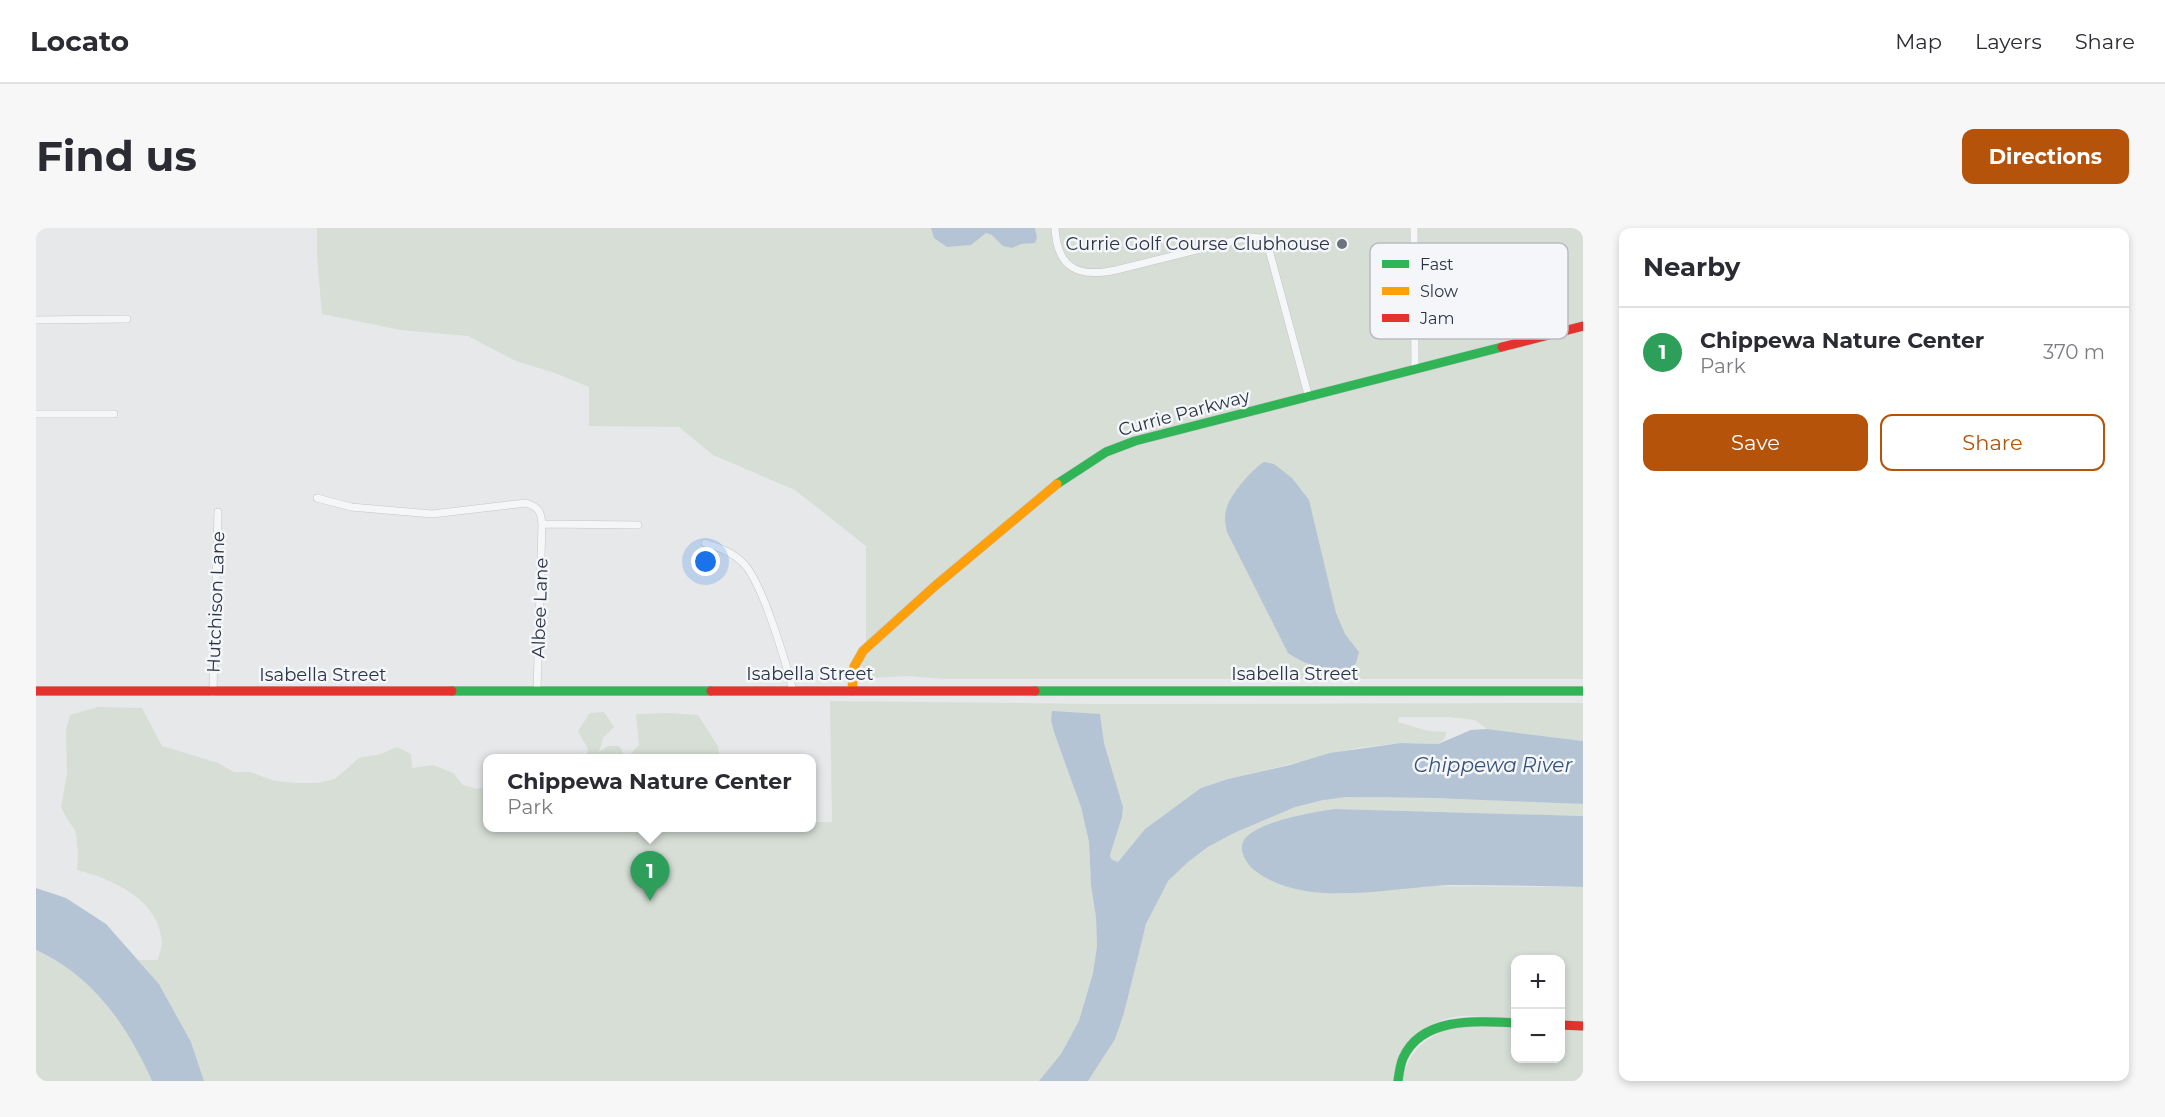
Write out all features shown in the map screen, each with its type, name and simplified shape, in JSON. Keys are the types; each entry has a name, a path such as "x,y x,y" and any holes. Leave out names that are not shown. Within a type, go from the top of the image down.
{"main road":[{"name":"Currie Parkway","path":"1568,330 1583,326"},
{"name":"Currie Parkway","path":"852,692 854,667 863,651 1035,501 1106,452 1135,441 1532,339"},
{"name":"Isabella Street","path":"36,691 1583,691"},
{"path":"1398,1081 1402,1063 1410,1048 1426,1033 1438,1026 1470,1022 1511,1023"},
{"path":"1565,1025 1583,1026"}],"street":[{"path":"1055,228 1058,252 1068,266 1085,273 1100,273 1249,237 1261,238 1268,246 1309,398"},
{"path":"36,320 127,319"},
{"path":"1414,339 1414,369"},
{"path":"36,414 114,414"},
{"path":"317,498 351,507 432,514 526,503 535,506 541,513 542,524 638,525"},
{"name":"Hutchison Lane","path":"213,692 218,512"},
{"name":"Albee Lane","path":"537,691 542,524"},
{"path":"705,543 734,555 745,563 753,575 783,652 794,691"}],"shaded area":[{"path":"317,228 1583,228 1583,679 944,679 907,676 870,678 861,668 866,643 866,546 795,490 713,455 679,427 589,426 589,387 516,361 468,336 401,330 322,314"},
{"path":"830,701 1097,704 1583,703 1583,741 1487,729 1475,720 1451,717 1399,717 1398,722 1428,731 1446,732 1445,738 1438,744 1401,743 1357,748 1228,779 1202,788 1145,829 1118,862 1111,859 1110,855 1123,807 1104,743 1100,714 1081,807 1089,842 1097,946 1093,973 1084,1005 1118,1027 1124,1013 1146,926 1160,894 1169,880 1182,867 1219,841 1241,829 1285,810 1333,798 1583,804 1583,816 1335,809 1264,877 1299,889 1342,894 1420,886 1583,887 1583,1021 1565,1020 1565,955 1511,955 1511,1019 1456,1017 1427,1027 1418,1033 1405,1048 1400,1058 1395,1081 204,1081 191,1042 159,984 138,960 158,960 162,942 159,927 152,914 132,893 105,879 77,870 76,832 61,807 67,774 66,730 70,715 98,707 142,708 162,746 218,763 234,772 250,772 275,781 295,783 318,783 335,779 359,758 381,754 397,747 411,754 412,768 433,765 453,773 463,785 477,789 483,787 483,832 816,832 816,822 832,822"},
{"path":"604,712 614,727 603,738 599,752 608,746 619,746 624,754 587,754 588,749 578,731 590,713"},
{"path":"636,714 698,715 718,746 719,754 631,754 639,745"},
{"path":"36,950 75,974 106,1004 131,1041 152,1081 36,1081"},
{"path":"1464,1026 1511,1028 1511,1063 1565,1063 1565,1030 1583,1031 1583,1081 1403,1081 1405,1069 1416,1050 1432,1037"}],"water":[{"path":"931,228 1035,228 1037,238 1035,243 1021,244 1012,248 1003,246 992,235 986,233 971,245 947,247 934,238"},
{"path":"1264,462 1274,464 1292,478 1309,500 1336,613 1345,634 1359,652 1352,668 1318,666 1303,662 1288,653 1227,532 1225,516 1229,502 1248,476"},
{"name":"Chippewa River","path":"1052,711 1100,714 1104,743 1123,807 1110,855 1111,859 1118,862 1145,829 1201,788 1330,753 1401,743 1438,744 1471,730 1487,729 1583,741 1583,804 1346,797 1295,807 1234,833 1208,847 1168,881 1146,924 1124,1013 1115,1039 1088,1081 1039,1081 1061,1054 1079,1021 1093,973 1097,946 1089,842 1081,807 1054,732 1051,720"},
{"path":"1335,809 1583,816 1583,887 1450,885 1375,892 1323,893 1298,890 1275,882 1254,870 1246,861 1242,850 1243,842 1248,835 1258,829 1284,819"},
{"path":"36,888 66,898 106,924 159,984 191,1042 204,1081 152,1081 131,1041 106,1004 75,974 36,950"}],"traffic: fast":[{"path":"1057,484 1106,452 1135,441 1502,347"},
{"path":"452,691 711,691"},
{"path":"1035,691 1583,691"},
{"path":"1398,1081 1403,1058 1412,1044 1423,1035 1452,1024 1511,1023"}],"traffic: slow":[{"path":"852,691 854,667 863,651 935,586 1057,484"}],"traffic: jam":[{"path":"1568,330 1583,326"},
{"path":"1502,347 1533,339"},
{"path":"36,691 452,691"},
{"path":"711,691 1035,691"},
{"path":"1565,1025 1583,1026"}],"place":[{"name":"Currie Golf Course Clubhouse","path":"1342,244"},
{"name":"Chippewa Nature Center","path":"650,901"}]}
